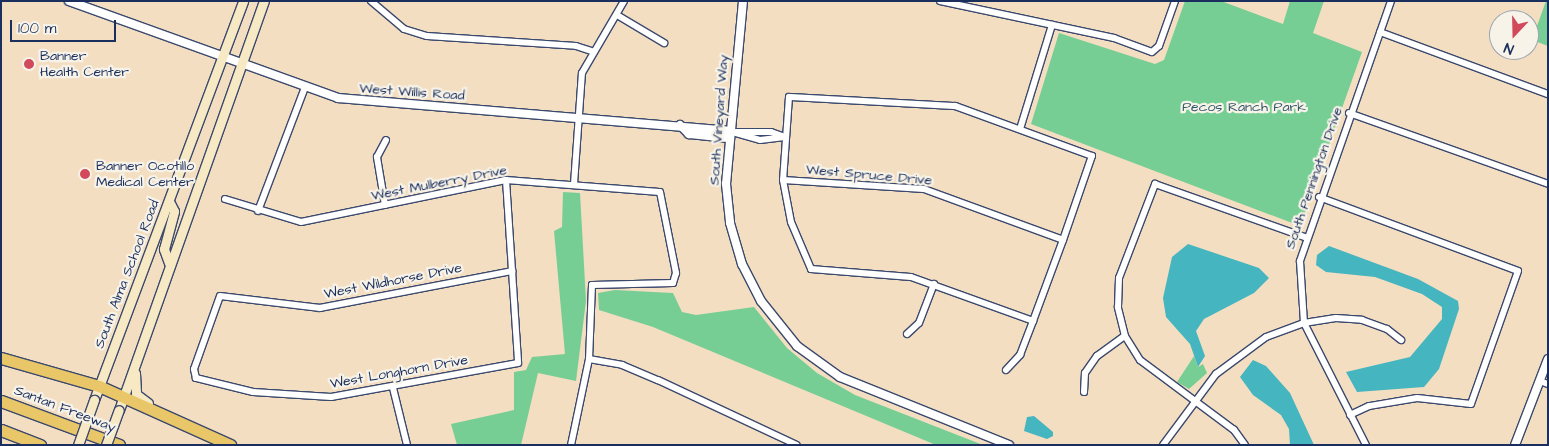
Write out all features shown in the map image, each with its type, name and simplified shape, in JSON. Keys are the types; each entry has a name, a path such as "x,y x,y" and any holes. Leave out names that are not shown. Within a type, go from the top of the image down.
{"highway":[{"path":"1,358 99,386 230,445"},
{"name":"Santan Freeway","path":"1,401 119,445"},
{"path":"1,430 40,445"}],"main road":[{"name":"South Alma School Road","path":"78,445 224,58 243,1"},
{"path":"106,445 169,263 264,1"},
{"path":"169,263 164,249 174,211 170,203"},
{"path":"136,359 134,384 140,399 239,445"}],"street":[{"name":"West Willis Road","path":"70,1 305,87 378,105 680,125 689,134 771,132 784,137"},
{"path":"372,1 383,15 404,29 427,36 576,46 594,52"},
{"path":"574,184 582,73 624,1"},
{"name":"South Vineyard Way","path":"743,1 731,134 730,223 742,264 761,301 798,346 817,363 866,391 1009,445"},
{"path":"940,1 1114,38 1152,52 1159,46 1175,1"},
{"name":"South Pennington Drive","path":"1366,445 1304,322 1299,280 1305,237 1390,1"},
{"path":"617,15 664,43"},
{"path":"1020,129 1052,25"},
{"path":"1380,32 1548,94"},
{"path":"258,211 305,87"},
{"path":"1006,370 1020,355 1064,240 1092,156 1020,129 936,103 789,97 784,137 783,180 790,222 811,269 911,277 1033,321"},
{"path":"1349,113 1548,184"},
{"path":"385,205 377,157 386,140"},
{"path":"506,180 512,271"},
{"name":"West Mulberry Drive","path":"226,199 258,211 301,222 506,180 660,192 676,273 673,283 592,285 589,359"},
{"name":"West Spruce Drive","path":"783,180 924,189 1064,240"},
{"path":"1245,445 1234,430 1140,360 1125,336 1118,306 1119,278 1155,184 1305,237"},
{"path":"1319,197 1518,272 1471,404 1417,398 1369,406 1350,415"},
{"name":"West Wildhorse Drive","path":"196,378 194,369 220,296 320,308 512,271"},
{"name":"West Longhorn Drive","path":"196,378 281,395 331,397 393,388 518,363 512,271"},
{"path":"907,334 919,324 934,284"},
{"path":"1163,445 1193,401 1242,352 1304,322 1336,318 1362,320 1387,329 1401,340"},
{"path":"1084,392 1085,373 1097,356 1125,336"},
{"path":"571,445 589,359 649,376 797,445"},
{"path":"1515,445 1544,382 1548,359"},
{"path":"393,388 407,445"}],"green space":[{"name":"Pecos Ranch Park","path":"1185,1 1221,1 1283,24 1290,1 1324,1 1313,33 1362,52 1300,226 1031,124 1059,33 1155,64 1164,60"},
{"path":"1546,1 1548,1 1548,46 1539,43 1539,20"},
{"path":"563,192 580,193 586,301 576,381 538,373 521,445 457,445 451,424 514,410 514,372 526,370 532,357 565,354 554,231 562,227"},
{"path":"615,290 673,293 682,312 696,315 754,307 787,348 817,373 855,395 983,445 936,445 653,327 599,310 598,293"},
{"path":"1194,356 1198,367 1203,364 1207,373 1189,389 1177,382"}],"water":[{"path":"1188,244 1259,268 1269,278 1254,293 1204,319 1196,331 1205,356 1198,367 1190,344 1166,317 1163,298 1172,257"},
{"path":"1329,246 1418,279 1458,301 1459,309 1439,369 1424,387 1357,392 1346,372 1410,357 1442,319 1442,307 1422,294 1375,277 1326,272 1316,265 1317,255"},
{"path":"1253,360 1266,366 1290,393 1314,445 1290,445 1289,429 1281,415 1253,395 1240,377"},
{"path":"1034,416 1053,432 1053,436 1047,439 1024,431 1027,417"}],"place":[{"name":"Banner Health Center","path":"29,64"},
{"name":"Banner Ocotillo Medical Center","path":"85,174"}]}
